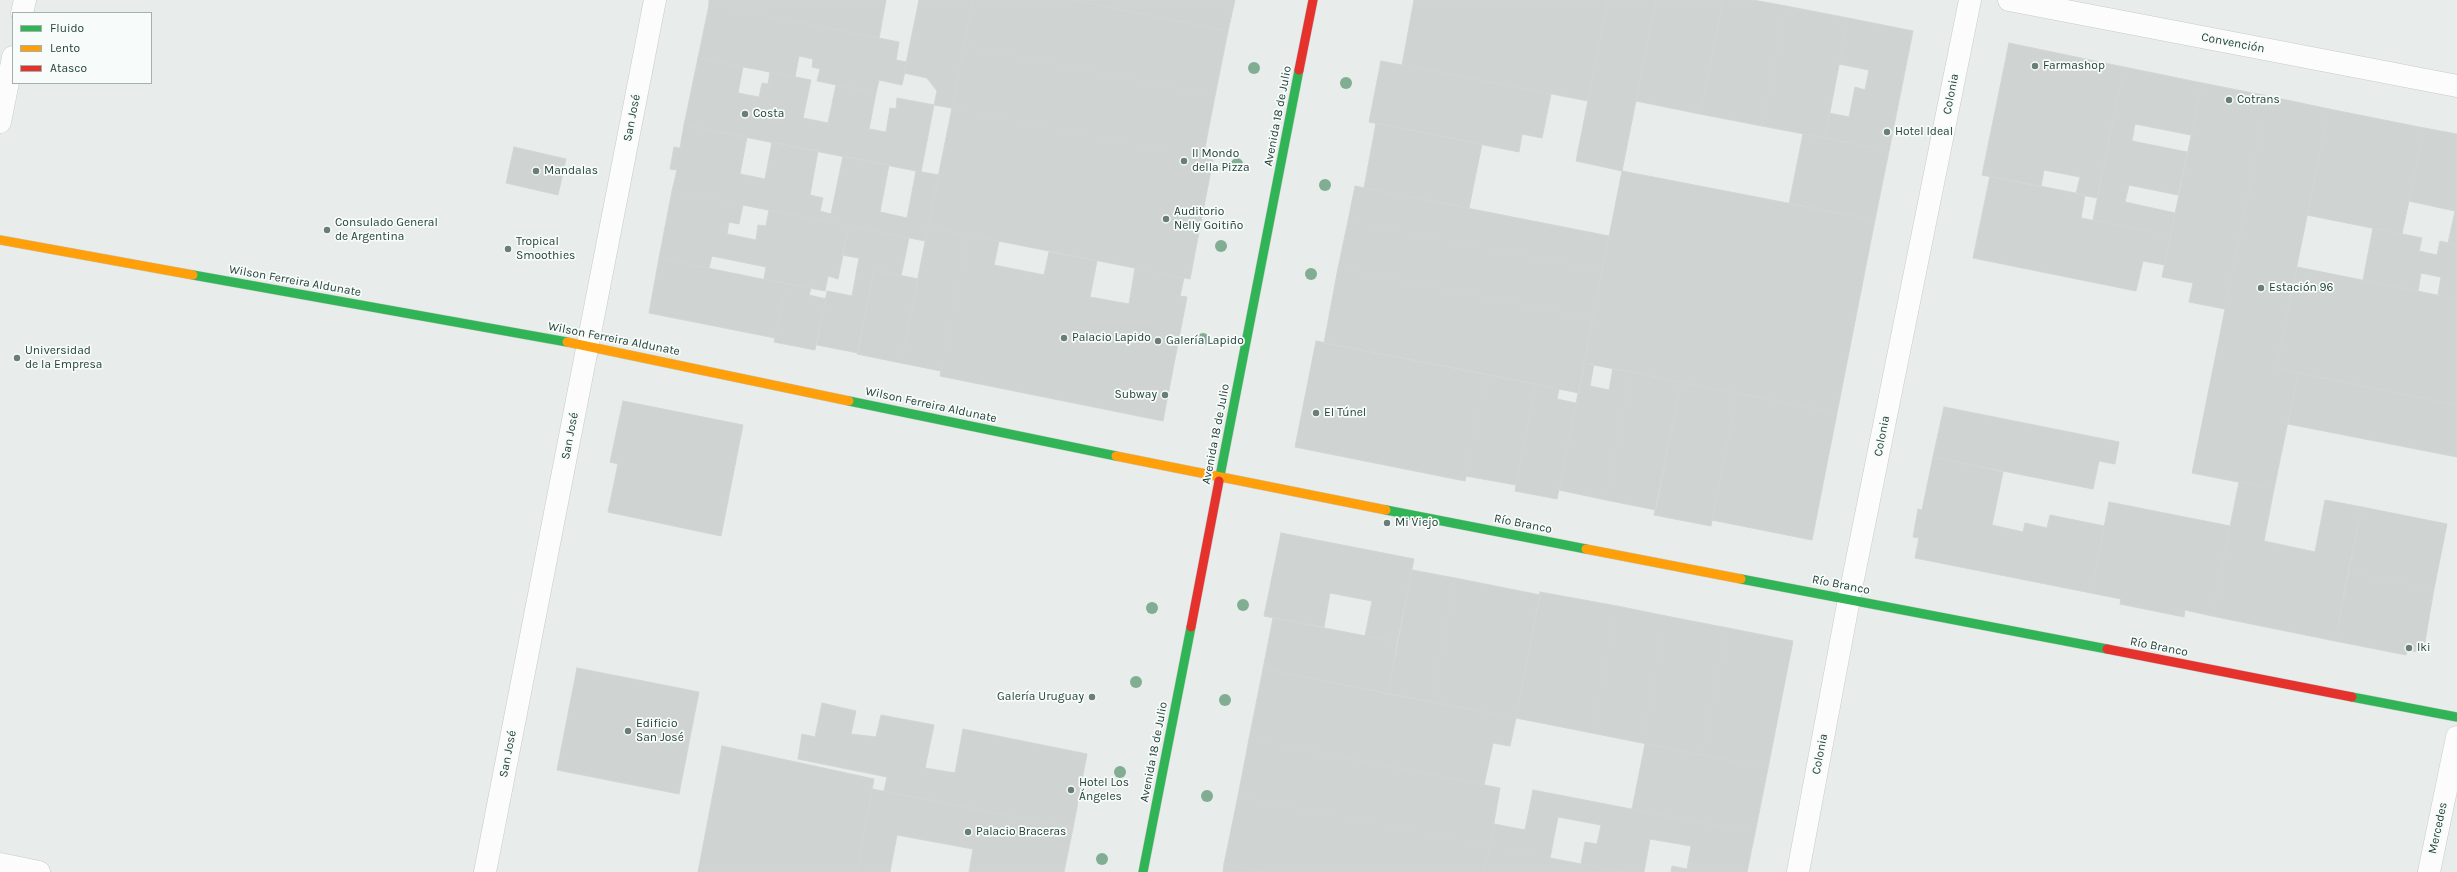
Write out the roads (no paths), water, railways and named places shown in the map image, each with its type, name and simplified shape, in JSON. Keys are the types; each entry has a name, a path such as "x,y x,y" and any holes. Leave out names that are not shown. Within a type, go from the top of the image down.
{"street":[{"path":"22,12 24,0"},
{"name":"San José","path":"485,872 655,0"},
{"name":"Avenida 18 de Julio","path":"1143,872 1313,0"},
{"name":"Colonia","path":"1798,872 1849,599 1970,0"},
{"name":"Convención","path":"2009,0 2457,86"},
{"path":"0,122 12,62"},
{"name":"Wilson Ferreira Aldunate","path":"0,240 588,346 1220,478"},
{"name":"Río Branco","path":"1220,478 2457,718"},
{"name":"Mercedes","path":"2430,872 2457,737"},
{"path":"0,864 39,872"}],"place":[{"name":"Farmashop","path":"2035,66"},
{"name":"Cotrans","path":"2229,100"},
{"name":"Costa","path":"745,114"},
{"name":"Hotel Ideal","path":"1887,132"},
{"name":"Il Mondo della Pizza","path":"1184,161"},
{"name":"Mandalas","path":"536,171"},
{"name":"Auditorio Nelly Goitiño","path":"1166,219"},
{"name":"Consulado General de Argentina","path":"327,230"},
{"name":"Tropical Smoothies","path":"508,249"},
{"name":"Estación 96","path":"2261,288"},
{"name":"Palacio Lapido","path":"1064,338"},
{"name":"Galería Lapido","path":"1158,341"},
{"name":"Universidad de la Empresa","path":"17,358"},
{"name":"Subway","path":"1165,395"},
{"name":"El Túnel","path":"1316,413"},
{"name":"Mi Viejo","path":"1387,523"},
{"name":"Iki","path":"2409,648"},
{"name":"Galería Uruguay","path":"1092,697"},
{"name":"Edificio San José","path":"628,731"},
{"name":"Hotel Los Ángeles","path":"1071,790"},
{"name":"Palacio Braceras","path":"968,832"}]}
